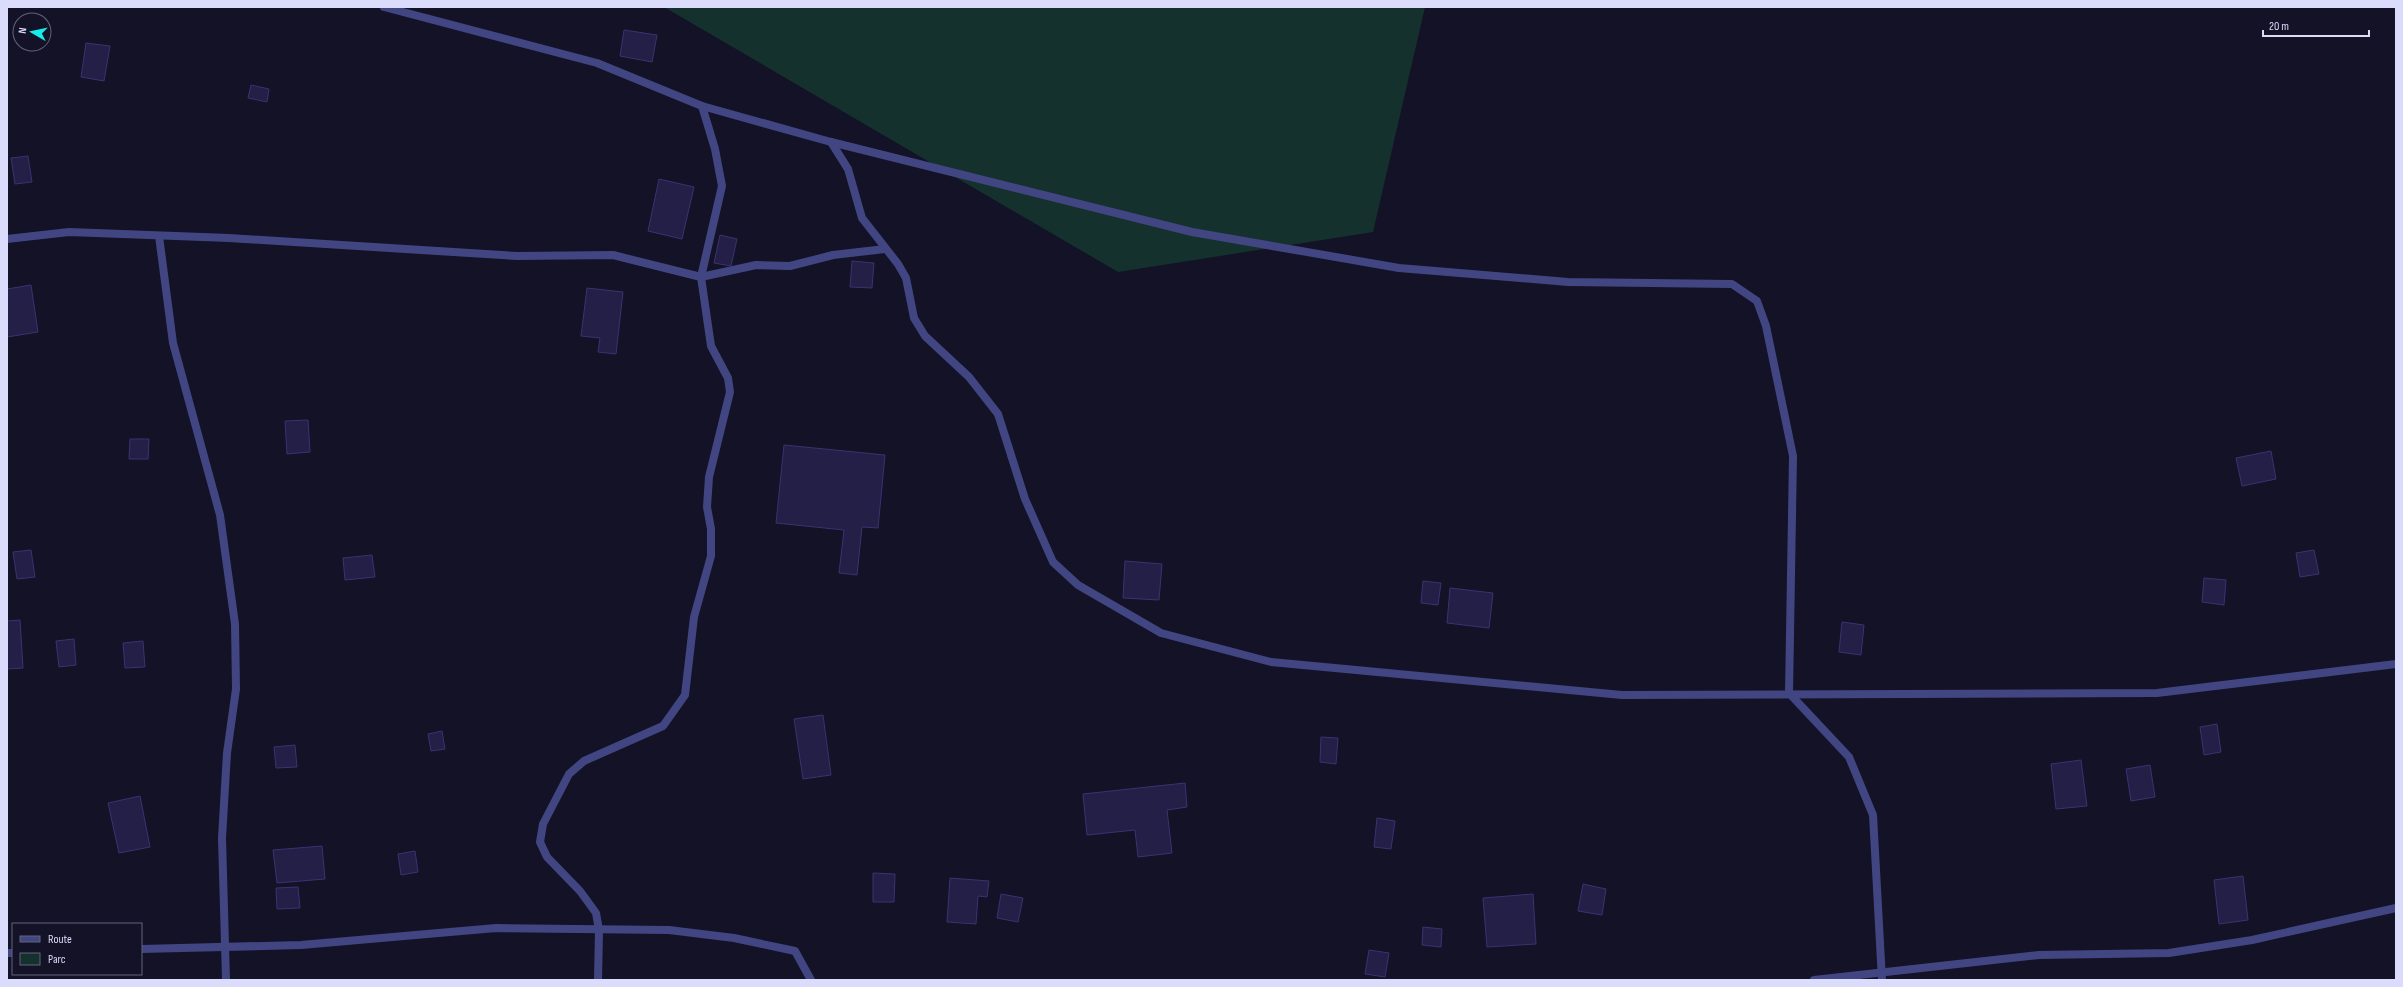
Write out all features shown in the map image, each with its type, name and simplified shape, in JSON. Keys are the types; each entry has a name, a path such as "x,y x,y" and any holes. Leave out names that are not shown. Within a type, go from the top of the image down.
{"street":[{"path":"384,7 597,63 702,106 831,142 1192,232 1398,268 1568,282 1732,284 1757,301 1766,326 1792,456 1789,693 1849,757 1873,815 1881,977"},
{"path":"598,980 599,930 596,913 580,891 547,857 540,842 543,824 569,774 584,761 663,726 685,695 694,617 711,556 711,530 707,507 709,477 730,392 728,378 711,346 701,277 722,186 715,149 702,106"},
{"path":"831,142 848,169 862,218 884,249 898,264 906,278 914,318 925,336 969,377 998,414 1025,499 1053,562 1078,584 1161,633 1271,662 1622,695 1789,693 2157,693 2396,664"},
{"path":"7,239 69,232 229,238 517,256 613,255 701,277 756,265 790,266 833,255 884,249"},
{"path":"159,236 173,343 220,515 235,624 236,690 226,753 222,838 226,980"},
{"path":"1814,980 1881,977 2039,955 2169,953 2252,940 2396,908"},
{"path":"142,949 301,945 496,928 669,930 734,938 795,951 810,980"},
{"path":"1874,980 1881,977"}],"green space":[{"path":"664,7 1425,7 1373,232 1118,272"}],"building":[{"path":"624,30 657,35 652,62 620,56"},
{"path":"86,43 110,46 104,81 81,77"},
{"path":"251,85 269,89 267,102 248,98"},
{"path":"28,156 32,182 15,184 11,158"},
{"path":"659,179 694,187 682,239 648,231"},
{"path":"720,235 737,239 731,266 714,263"},
{"path":"852,261 874,263 872,288 850,287"},
{"path":"31,285 38,332 7,337 7,289"},
{"path":"587,288 623,292 616,354 598,352 600,338 581,336"},
{"path":"308,420 310,452 287,454 285,421"},
{"path":"130,439 149,439 148,459 129,459"},
{"path":"784,445 885,455 878,528 862,527 857,575 839,573 844,530 776,523"},
{"path":"2271,451 2276,479 2242,486 2236,458"},
{"path":"31,550 35,577 17,579 13,552"},
{"path":"2314,550 2319,574 2300,577 2296,553"},
{"path":"372,555 375,577 345,580 343,558"},
{"path":"1125,561 1162,564 1159,600 1123,598"},
{"path":"2204,578 2226,580 2224,605 2202,602"},
{"path":"1423,581 1441,583 1438,605 1421,603"},
{"path":"1450,588 1493,593 1489,628 1447,623"},
{"path":"20,620 23,668 7,669 7,621"},
{"path":"1842,622 1864,625 1861,655 1839,652"},
{"path":"74,639 76,665 59,667 56,641"},
{"path":"143,641 145,667 125,668 123,643"},
{"path":"823,715 831,775 803,779 794,719"},
{"path":"2217,724 2221,752 2204,755 2200,727"},
{"path":"442,731 445,749 431,751 428,734"},
{"path":"1321,737 1338,738 1336,764 1320,762"},
{"path":"295,745 297,767 276,768 274,747"},
{"path":"2081,760 2087,806 2056,809 2051,764"},
{"path":"2150,765 2155,797 2131,801 2126,769"},
{"path":"1185,783 1187,807 1167,810 1172,853 1138,857 1135,830 1087,835 1083,794"},
{"path":"140,796 150,847 119,853 108,803"},
{"path":"1377,818 1395,821 1391,849 1374,847"},
{"path":"322,846 325,879 277,883 273,850"},
{"path":"415,851 418,872 401,875 398,854"},
{"path":"873,873 895,874 894,902 873,902"},
{"path":"2243,876 2248,920 2219,924 2214,880"},
{"path":"950,878 989,881 987,897 978,896 976,924 947,922"},
{"path":"1583,884 1606,889 1602,915 1578,911"},
{"path":"298,887 300,908 277,909 276,888"},
{"path":"1001,894 1023,898 1018,922 997,918"},
{"path":"1533,894 1536,944 1487,947 1483,898"},
{"path":"1423,927 1442,929 1441,947 1422,945"},
{"path":"1369,950 1389,953 1385,977 1365,974"}]}
